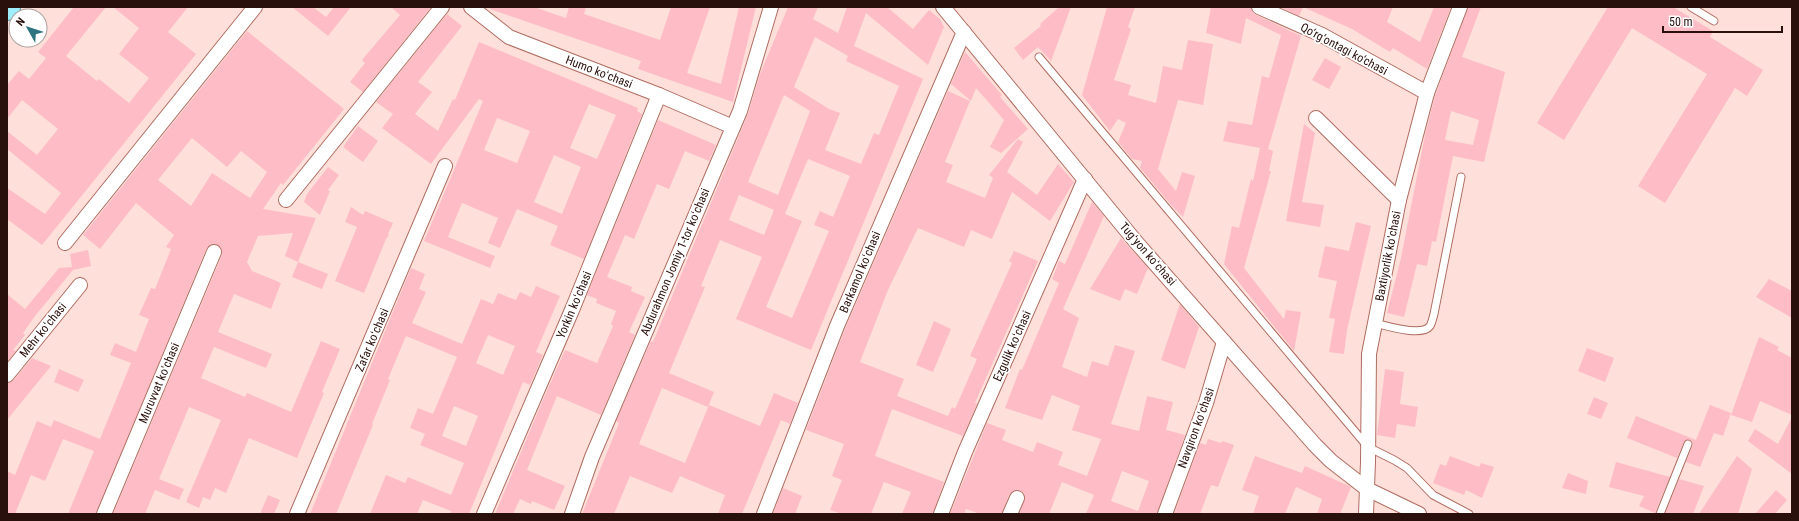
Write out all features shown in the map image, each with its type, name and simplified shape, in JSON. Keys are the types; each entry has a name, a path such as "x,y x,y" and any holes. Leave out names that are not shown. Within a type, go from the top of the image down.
{"street":[{"path":"65,243 255,7"},
{"path":"286,200 442,7"},
{"name":"Humo koʻchasi","path":"470,7 509,37 659,95 733,127"},
{"name":"Abdurahmon Jomiy 1-tor koʻchasi","path":"572,514 592,457 740,111 771,7"},
{"name":"Tugʻyon koʻchasi","path":"943,7 1136,242 1315,445 1331,461 1367,489 1419,514"},
{"name":"Qo‘rg‘ontagi ko‘chasi","path":"1259,7 1322,35 1427,93"},
{"name":"Baxtiyorlik koʻchasi","path":"1366,514 1369,354 1399,200 1427,93 1460,7"},
{"name":"Barkamol koʻchasi","path":"764,514 837,326 964,32"},
{"name":"Yorkin koʻchasi","path":"484,514 572,310 659,95"},
{"path":"1316,118 1399,200"},
{"name":"Zafar koʻchasi","path":"297,514 445,166"},
{"name":"Ezgulik koʻchasi","path":"941,514 965,452 1085,179"},
{"name":"Muruvvat koʻchasi","path":"104,514 214,252"},
{"name":"Mehr koʻchasi","path":"7,376 80,285"},
{"name":"Navqiron koʻchasi","path":"1165,514 1206,403 1224,342"},
{"path":"1010,514 1016,498"}],"lane":[{"path":"1692,7 1714,21"},
{"path":"1039,57 1368,447 1407,468 1433,495 1469,514"},
{"path":"1375,323 1416,331 1424,331 1430,326 1434,314 1461,177"},
{"path":"1660,514 1688,444"}],"building":[{"path":"74,7 106,7 66,56 97,81 99,79 129,103 149,78 119,54 139,28 113,7 188,7 168,32 196,54 42,245 7,219 7,188 45,214 61,193 7,149 7,131 37,155 58,129 22,100 7,119 7,85 19,71 29,79 46,58 38,52 41,48 48,48 48,40"},
{"path":"292,7 313,7 326,17 334,7 351,7 328,36"},
{"path":"391,7 431,7 363,92 350,82 365,63 362,60 400,15"},
{"path":"490,7 534,7 566,18 569,7 586,7 584,14 660,40 671,7 710,7 687,73 721,84 739,7 756,7 733,102 638,69 641,61 490,9"},
{"path":"788,7 818,7 813,19 838,33 847,7 887,7 913,29 929,10 940,19 944,27 928,65 866,13 854,46 923,79 811,350 736,319 762,257 720,240 701,286 705,287 669,373 714,392 708,407 662,388 639,444 685,463 709,405 760,426 774,393 798,403 790,424 781,420 742,514 718,514 725,495 680,476 672,493 630,476 614,514 582,514 619,423 616,421 651,341 653,342 748,114 760,74","holes":["815,37 848,56 846,61 899,86 879,135 874,133 861,164 825,150 840,113 829,109 794,87","784,95 810,111 778,195 748,182","808,159 850,176 833,217 820,211 814,225 829,231 792,318 766,307 802,221 785,214","739,195 774,210 764,235 729,220"]},
{"path":"1059,7 1071,7 1051,61 1038,47 1023,60 1014,48 1041,26 1040,24"},
{"path":"1107,7 1135,7 1128,27 1131,29 1114,80 1131,85 1128,95 1156,103 1163,66 1182,70 1188,40 1213,44 1203,105 1178,100 1158,169 1176,191 1182,172 1195,176 1183,217 1140,168 1142,161 1132,159 1118,142 1126,123 1118,119 1110,131 1082,95"},
{"path":"1211,7 1251,7 1252,12 1256,15 1301,36 1268,149 1273,151 1269,171 1271,171 1244,268 1284,319 1286,310 1301,312 1294,351 1224,264 1232,226 1239,228 1251,179 1253,181 1260,148 1223,141 1228,121 1252,125 1262,76 1269,78 1281,35 1246,18 1241,44 1206,33"},
{"path":"1280,7 1303,7 1299,16"},
{"path":"1303,7 1393,7 1387,22 1420,42 1434,7 1451,7 1427,69 1393,48 1390,52 1352,29"},
{"path":"1468,7 1481,7 1462,57 1505,72 1484,162 1453,156 1436,242 1432,241 1427,266 1417,264 1404,317 1387,313 1401,258 1425,135 1435,96","holes":["1451,111 1479,120 1473,145 1445,140"]},
{"path":"1608,7 1673,7 1713,31 1710,37 1763,70 1747,96 1735,88 1665,203 1638,186 1707,74 1632,28 1564,140 1537,123"},
{"path":"447,14 462,26 418,82 432,92 415,114 438,131 453,99 455,100 479,42 638,108 637,111 642,114 584,259 550,245 558,226 517,209 500,248 488,243 498,218 462,203 448,237 495,256 490,268 424,241 483,101 479,99 431,164 382,128 393,114 376,102","holes":["589,104 616,115 597,159 570,148","497,118 530,131 517,163 484,150","554,155 581,167 562,214 534,202"]},
{"path":"247,31 344,109 283,185 281,183 263,209 316,218 298,262 285,256 293,233 258,236 247,262 252,271 281,283 271,309 234,294 218,332 272,354 266,368 214,347 201,378 245,397 247,393 291,412 321,341 340,349 322,392 324,393 297,458 249,438 226,493 215,488 210,500 203,497 199,508 186,502 221,420 189,407 159,479 184,489 179,500 155,490 145,514 113,514 222,255 220,247 213,244 206,249 96,514 68,514 94,451 63,439 45,481 31,475 15,514 7,514 7,471 15,475 37,421 51,427 54,420 100,439 131,363 110,355 115,343 136,352 149,319 139,315 151,288 155,289 171,249 166,247 174,235 136,203 100,249 83,235","holes":["192,138 227,167 241,151 267,172 250,198 212,173 191,206 158,180"]},
{"path":"965,52 1002,95 1000,97 1028,129 1001,153 990,147 1004,120 976,88 971,101 951,84"},
{"path":"1325,58 1341,67 1329,89 1312,80"},
{"path":"948,91 970,101 945,162 953,165 946,182 985,198 993,178 989,175 1018,139 1023,142 1007,172 1037,195 1058,164 1074,182 1050,221 1012,192 992,239 971,230 964,247 918,228 888,290 860,362 904,379 897,396 948,416 952,407 955,409 977,359 970,356 1012,263 1009,261 1014,251 1038,261 975,403 977,404 963,436 892,409 875,456 944,482 933,514 902,514 911,492 884,482 871,514 842,514 830,510 842,480 832,476 844,444 806,430 845,329"},
{"path":"658,120 716,145 709,161 685,151 669,189 657,184 634,239 625,235 607,277 632,287 631,291 645,297 629,332 635,335 601,415 557,396 527,470 565,486 554,510 532,501 531,504 520,499 513,514 495,514 565,350 597,363 613,326 611,324 616,311 596,303 597,299 587,295"},
{"path":"1304,124 1315,133 1302,202 1324,205 1320,227 1286,221"},
{"path":"358,126 378,141 363,162 343,147"},
{"path":"328,167 339,175 328,190 330,191 320,215 304,202 307,194"},
{"path":"1092,202 1104,216 1063,309 1079,318 1062,367 1087,377 1092,361 1108,366 1115,345 1135,351 1111,424 1139,431 1147,396 1173,402 1166,430 1185,435 1157,514 1086,514 1094,495 1062,482 1049,514 1019,514 1025,497 1024,493 1016,490 1009,495 1002,514 980,514 966,509 964,514 950,514 987,423 1006,430 1002,440 1033,452 1037,442 1063,452 1058,465 1087,476 1101,439 1072,430 1080,406 1052,395 1042,420 1005,408 1020,369 1022,370 1059,283 1052,279 1059,261 1065,264","holes":["1122,471 1149,481 1138,511 1111,501"]},
{"path":"351,207 363,215 365,211 393,223 364,293 335,281 357,227 345,222"},
{"path":"1356,222 1371,226 1347,330 1344,354 1329,352 1335,319 1329,318 1337,281 1318,277 1325,246 1349,251"},
{"path":"1121,238 1148,268 1137,294 1125,289 1120,301 1090,289"},
{"path":"88,250 91,266 73,270 35,316 23,333 25,335 13,350 16,351 7,362 7,294 25,309 59,268 72,267 70,254"},
{"path":"298,262 328,274 322,289 292,277"},
{"path":"411,268 425,274 419,289 426,292 412,323 462,344 481,299 493,304 498,293 516,300 520,292 531,297 536,286 560,296 536,352 543,355 530,385 523,382 469,514 450,514 451,511 423,500 417,514 370,514 386,475 405,483 408,477 451,495 464,463 420,445 425,434 410,428 418,408 433,414 457,357 406,336 388,379 390,380 372,424 373,425 336,514 310,514","holes":["488,335 515,346 503,375 476,363","454,406 478,416 466,446 442,436"]},
{"path":"1769,279 1792,291 1792,318 1756,297"},
{"path":"1180,304 1199,327 1185,369 1161,360"},
{"path":"934,321 951,329 933,372 916,365"},
{"path":"1759,337 1779,347 1777,350 1792,358 1792,415 1760,401 1752,422 1731,415"},
{"path":"1587,348 1614,358 1605,382 1578,371"},
{"path":"32,358 51,366 7,420 7,383 14,380"},
{"path":"59,369 84,380 78,392 54,382"},
{"path":"1385,369 1404,372 1400,404 1418,407 1415,427 1397,424 1395,438 1377,435"},
{"path":"1594,397 1608,403 1601,419 1587,414"},
{"path":"1710,405 1731,413 1723,436 1714,433 1700,467 1686,462 1693,445 1692,441 1689,439 1684,442 1677,458 1627,438 1636,416 1696,440"},
{"path":"1792,417 1792,474 1748,441 1755,429 1778,444"},
{"path":"1208,439 1234,445 1218,487 1211,485 1200,514 1174,514 1200,443 1206,445"},
{"path":"1255,456 1302,473 1305,466 1351,487 1340,514 1317,514 1322,499 1296,487 1285,514 1253,514 1259,496 1242,490"},
{"path":"1450,456 1479,467 1481,463 1494,467 1482,498 1466,490 1464,495 1433,483 1440,464 1446,466"},
{"path":"1737,456 1752,469 1738,514 1699,514"},
{"path":"1616,462 1670,477 1655,513 1639,506 1644,496 1609,487"},
{"path":"1568,473 1588,481 1586,494 1562,488"},
{"path":"1679,479 1704,486 1693,514 1665,514"},
{"path":"783,488 802,496 795,514 773,514"},
{"path":"1776,490 1787,500 1775,514 1755,514"},
{"path":"268,495 280,500 274,514 260,514"}]}
